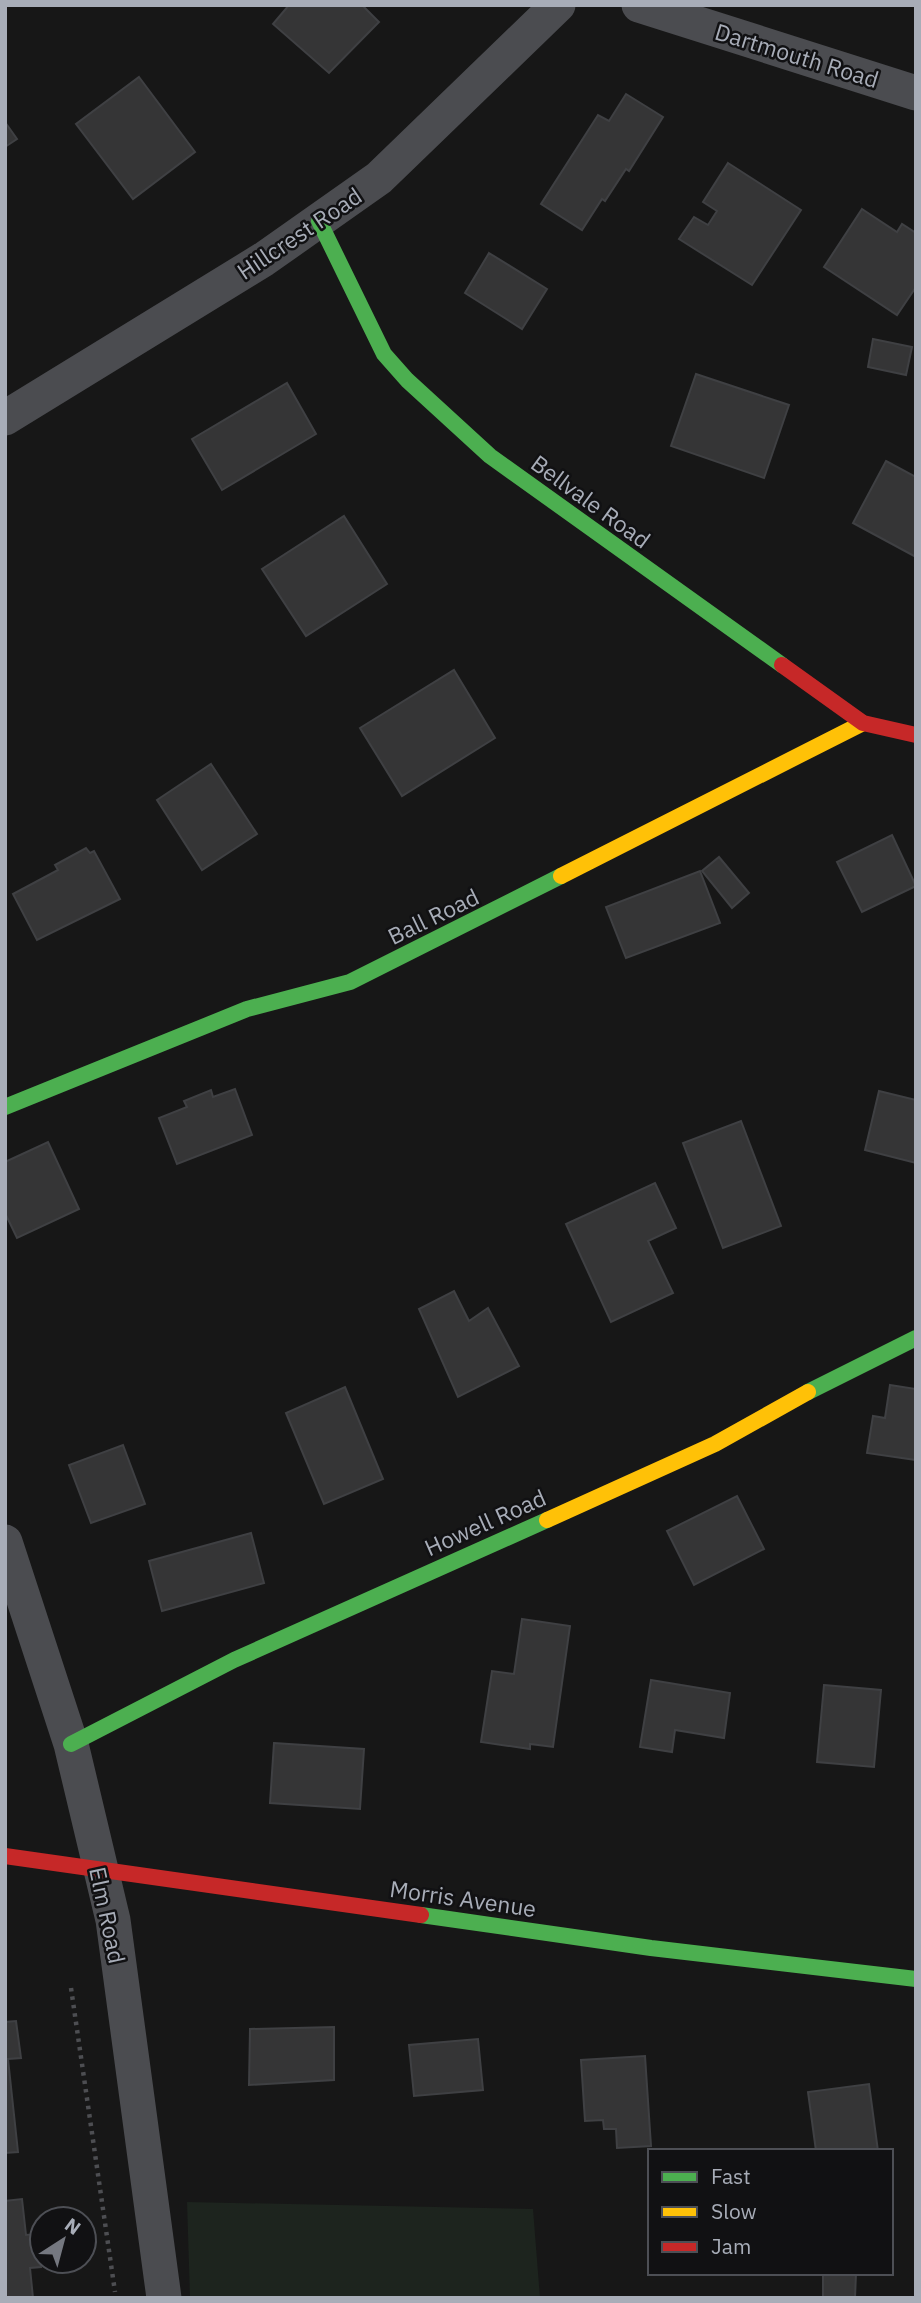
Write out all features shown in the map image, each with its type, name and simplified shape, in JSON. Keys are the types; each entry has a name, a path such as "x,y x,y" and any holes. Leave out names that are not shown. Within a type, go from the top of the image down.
{"street":[{"name":"Hillcrest Road","path":"5,418 264,260 379,178 558,5"},
{"name":"Dartmouth Road","path":"639,5 916,93"},
{"name":"Bellvale Road","path":"319,220 384,354 407,380 490,456 863,723 916,735"},
{"name":"Ball Road","path":"5,1107 247,1009 351,982 863,723"},
{"name":"Howell Road","path":"71,1744 234,1660 715,1444 857,1365 916,1338"},
{"name":"Elm Road","path":"5,1542 71,1744 113,1920 164,2298"},
{"name":"Morris Avenue","path":"5,1856 651,1948 916,1979"}],"path":[{"path":"71,1988 116,2292"}],"shaded area":[{"path":"187,2202 533,2209 540,2298 190,2298"}],"building":[{"path":"289,5 362,5 379,22 329,73 273,24"},
{"path":"139,77 195,152 133,199 76,124"},
{"path":"626,94 663,117 629,171 626,169 605,201 602,199 582,230 541,204 598,115 609,121"},
{"path":"5,122 17,139 5,147"},
{"path":"728,163 801,210 752,285 679,239 694,217 708,225 717,211 703,202"},
{"path":"862,209 897,232 902,224 916,233 916,287 897,315 824,267"},
{"path":"489,253 547,289 522,329 465,293"},
{"path":"873,339 912,347 906,375 868,367"},
{"path":"696,374 789,405 764,478 671,446"},
{"path":"287,383 316,434 222,490 192,439"},
{"path":"886,461 916,477 916,557 853,523"},
{"path":"344,516 387,584 306,636 262,569"},
{"path":"454,670 495,738 402,796 360,728"},
{"path":"211,764 257,834 202,870 157,800"},
{"path":"892,835 916,886 862,912 837,862"},
{"path":"86,848 90,853 94,851 120,899 37,940 13,894 58,870 55,865"},
{"path":"719,857 749,893 732,908 702,871"},
{"path":"700,871 720,923 626,958 606,907"},
{"path":"235,1089 252,1135 177,1164 159,1118 187,1107 184,1101 211,1090 213,1097"},
{"path":"879,1091 916,1100 916,1163 865,1150"},
{"path":"741,1121 781,1226 723,1248 683,1143"},
{"path":"48,1142 79,1209 17,1238 5,1213 5,1162"},
{"path":"655,1183 676,1228 648,1241 673,1293 611,1322 566,1224"},
{"path":"454,1291 469,1321 488,1308 519,1366 458,1397 419,1309"},
{"path":"890,1385 916,1389 916,1460 867,1453 873,1416 885,1418"},
{"path":"345,1387 383,1479 324,1504 286,1413"},
{"path":"123,1445 145,1504 91,1523 69,1465"},
{"path":"737,1496 764,1549 694,1585 667,1531"},
{"path":"251,1533 264,1583 162,1611 149,1561"},
{"path":"522,1619 570,1626 553,1747 530,1744 530,1749 481,1742 492,1671 514,1674"},
{"path":"651,1680 730,1693 724,1738 675,1730 672,1752 640,1747"},
{"path":"824,1685 881,1690 874,1767 817,1762"},
{"path":"274,1743 364,1749 360,1809 270,1803"},
{"path":"16,2021 21,2058 8,2059 18,2152 5,2153 5,2022"},
{"path":"334,2027 334,2080 249,2085 250,2029"},
{"path":"478,2039 483,2090 414,2096 409,2045"},
{"path":"645,2056 651,2146 617,2148 616,2129 604,2129 603,2120 585,2121 581,2060"},
{"path":"869,2084 878,2149 816,2149 808,2092"},
{"path":"22,2199 28,2235 28,2275 31,2275 33,2298 5,2298 5,2201"},
{"path":"823,2275 856,2275 855,2298 823,2298"}],"traffic: fast":[{"path":"319,221 384,354 407,380 490,456 782,665"},
{"path":"5,1107 247,1009 350,982 561,876"},
{"path":"808,1392 916,1338"},
{"path":"71,1744 234,1660 547,1520"},
{"path":"421,1915 651,1948 916,1979"}],"traffic: slow":[{"path":"561,876 863,723"},
{"path":"547,1520 715,1444 808,1392"}],"traffic: jam":[{"path":"782,665 863,723 916,735"},
{"path":"5,1856 421,1915"}]}
